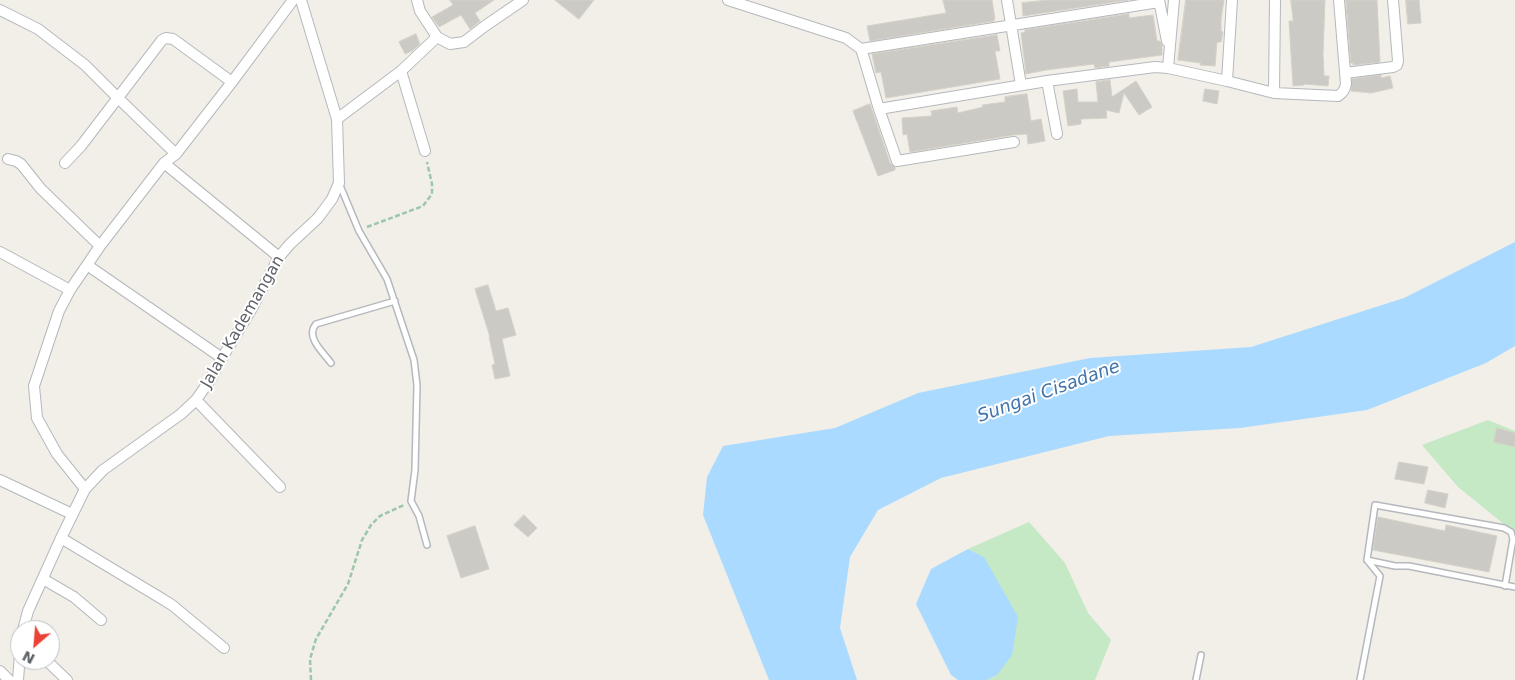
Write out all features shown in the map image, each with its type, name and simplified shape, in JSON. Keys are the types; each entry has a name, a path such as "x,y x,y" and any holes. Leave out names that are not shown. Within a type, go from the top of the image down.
{"street":[{"path":"5,0 0,9 38,29 85,65 176,154"},
{"path":"85,489 57,454 37,418 34,386 60,311 70,290 100,246 164,163 176,154 293,0"},
{"name":"Jalan Kademangan","path":"26,620 61,538 85,489 102,470 180,414 196,400 210,380 251,310 279,257 318,218 332,199 339,182 337,119 300,0"},
{"path":"418,0 420,11 437,37 450,44 464,42 523,0"},
{"path":"728,0 846,38 861,49 897,161 1014,142"},
{"path":"1007,0 1022,85"},
{"path":"1168,68 1174,0"},
{"path":"1227,81 1232,0"},
{"path":"1274,94 1275,0"},
{"path":"879,109 1047,81 1155,67 1227,81 1274,94 1338,96 1345,90 1339,0"},
{"path":"1345,73 1397,65 1393,0"},
{"path":"861,49 1159,1 1169,54"},
{"path":"337,119 401,71 437,37"},
{"path":"65,163 81,146 162,40 166,38 174,39 232,82"},
{"path":"401,71 425,152"},
{"path":"1047,81 1056,134"},
{"path":"8,159 16,160 21,164 41,189 100,246"},
{"path":"164,163 279,257"},
{"path":"0,252 70,290"},
{"path":"87,265 222,358"},
{"path":"196,400 280,488"},
{"path":"0,480 72,514"},
{"path":"61,538 160,597 224,648"},
{"path":"43,579 74,597 101,620"},
{"path":"56,670 67,680"},
{"path":"0,671 9,680"}],"lane":[{"path":"339,182 359,231 387,279 414,360 417,385 416,470 411,501 419,516 427,546"},
{"path":"331,363 312,338 313,328 316,324 395,302"},
{"path":"1360,680 1380,576 1367,560 1375,505 1504,528 1512,532 1513,539 1505,586"},
{"path":"1367,560 1395,566 1409,566 1515,587"},
{"path":"1196,680 1201,655"}],"path":[{"path":"359,231 423,206 432,194 432,184 425,152"},
{"path":"311,680 310,659 316,639 348,584 362,540 380,516 411,501"}],"green space":[{"path":"1488,420 1515,431 1515,533 1458,487 1422,445"},
{"path":"1029,522 1065,563 1088,613 1111,640 1095,680 987,680 997,675 984,557 968,549"}],"water":[{"name":"Sungai Cisadane","path":"1515,242 1515,346 1486,363 1367,410 1240,428 1109,436 941,478 878,510 850,557 840,628 857,680 769,680 703,515 707,477 723,446 835,428 918,393 1090,358 1251,347 1404,298"},
{"path":"968,549 984,557 1018,617 1012,655 997,675 987,680 958,680 951,675 916,604 931,569"}],"building":[{"path":"450,0 494,0 475,13 480,21 470,29 461,15 439,27 432,17 453,5"},
{"path":"555,0 594,0 579,19"},
{"path":"943,0 992,0 995,19 994,21 870,41 867,26 946,13"},
{"path":"1049,0 1128,0 1023,16 1022,3"},
{"path":"1186,0 1224,0 1221,19 1221,31 1223,32 1221,42 1217,42 1215,66 1178,60"},
{"path":"1291,0 1325,0 1323,54 1324,76 1329,76 1328,86 1304,84 1293,86 1289,21 1293,21"},
{"path":"1346,0 1377,0 1380,62 1353,65 1351,63"},
{"path":"1406,0 1419,0 1421,23 1408,24"},
{"path":"1129,14 1129,18 1153,15 1157,41 1160,41 1162,45 1162,55 1109,62 1109,66 1095,68 1094,64 1026,74 1021,33 1025,32 1025,30"},
{"path":"416,34 420,44 405,54 399,42"},
{"path":"997,35 1000,51 995,51 1000,79 886,98 881,72 876,73 872,54"},
{"path":"1381,75 1381,78 1390,76 1393,88 1371,93 1351,91 1352,79"},
{"path":"1110,80 1112,97 1136,81 1152,107 1139,115 1124,93 1119,113 1106,110 1107,118 1081,119 1081,124 1068,126 1063,91 1077,89 1078,102 1098,102 1096,82"},
{"path":"1205,89 1219,91 1217,104 1203,101"},
{"path":"1027,94 1031,121 1041,119 1045,141 1028,144 1027,134 1013,135 910,152 907,134 903,135 902,118 932,116 931,111 957,107 958,113 983,107 982,105 1005,102 1005,97"},
{"path":"870,104 890,163 895,167 895,170 878,176 853,111"},
{"path":"488,285 496,311 508,308 516,335 502,339 510,376 495,379 492,365 495,364 490,337 475,289"},
{"path":"1497,428 1515,433 1515,447 1494,442"},
{"path":"1399,462 1428,467 1424,484 1395,479"},
{"path":"1428,490 1448,494 1445,508 1425,503"},
{"path":"524,515 537,528 528,537 514,525"},
{"path":"1378,517 1445,531 1446,525 1497,536 1489,572 1373,550"},
{"path":"475,526 489,569 461,578 447,536"}]}
